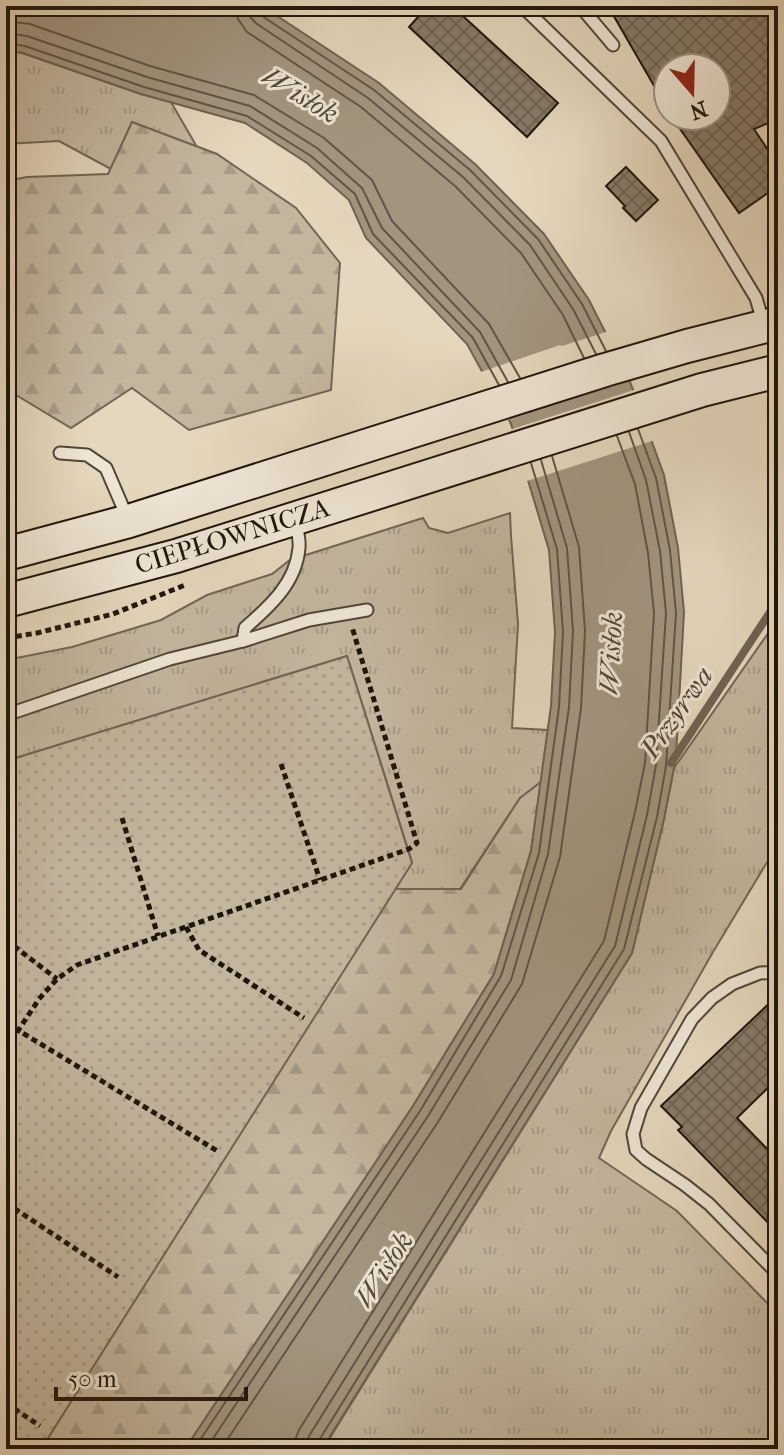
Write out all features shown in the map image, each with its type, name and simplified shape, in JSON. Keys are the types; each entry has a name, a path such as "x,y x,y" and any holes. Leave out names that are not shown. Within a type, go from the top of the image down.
{"main road":[{"name":"CIEPŁOWNICZA","path":"6,554 129,521 605,370 771,324"},
{"name":"CIEPŁOWNICZA","path":"6,601 176,556 702,390 778,371"}],"lane":[{"path":"522,6 661,141 771,324"},
{"path":"580,6 613,45"},
{"path":"60,453 87,455 106,468 129,521"},
{"path":"243,641 245,628 275,600 294,572 299,547 295,517"},
{"path":"6,715 170,659 309,620 367,610"},
{"path":"778,972 760,973 732,984 712,998 692,1019 641,1108 633,1134 636,1150 709,1204 778,1274"}],"path":[{"path":"6,1049 39,999 57,979 77,965 409,849 417,843 348,613"},
{"path":"281,764 320,880"},
{"path":"122,818 158,936"},
{"path":"186,927 199,950 304,1018"},
{"path":"6,940 57,979"},
{"path":"6,1023 219,1152"},
{"path":"6,1203 118,1277"},
{"path":"6,1403 40,1426"}],"green space":[{"path":"6,50 171,102 197,147 132,122 111,169 59,141 6,144"},
{"path":"132,122 217,154 296,208 340,263 331,390 189,430 132,388 71,428 6,389 6,181 27,177 108,174"},
{"path":"510,513 518,624 512,728 548,730 541,782 520,798 460,889 395,889 412,862 347,656 6,761 6,660 72,647 161,620 207,595 272,574 290,560 423,518 429,528 448,533"},
{"path":"778,619 778,844 713,952 611,1131 599,1158 677,1211 778,1314 778,1449 323,1449 632,953 674,768"},
{"path":"347,656 412,863 41,1449 6,1449 6,761"},
{"path":"541,782 531,851 494,974 413,1106 185,1449 41,1449 395,889 461,889 520,798"}],"water":[{"name":"Wisłok","path":"6,6 262,6 379,83 475,164 544,234 589,300 629,379 664,475 678,548 684,612 676,757 632,953 322,1449 185,1449 413,1106 494,974 531,851 551,706 555,632 549,550 511,424 467,344 366,238 349,200 307,163 245,123 141,94 23,53 6,50"}],"pier":[{"path":"609,331 633,380 505,421 478,373 560,345"},
{"path":"637,389 655,440 524,482 509,430"}],"building":[{"path":"428,6 452,6 558,103 527,137 409,27"},
{"path":"608,6 778,6 778,119 754,129 778,165 778,186 739,213 682,132 732,132 732,52 652,52 652,82"},
{"path":"626,167 658,200 636,221 606,186"},
{"path":"778,995 778,1078 737,1118 778,1160 778,1233 678,1130 682,1127 661,1106"}],"waterway":[{"name":"Przyrwa","path":"671,763 778,600"}]}
